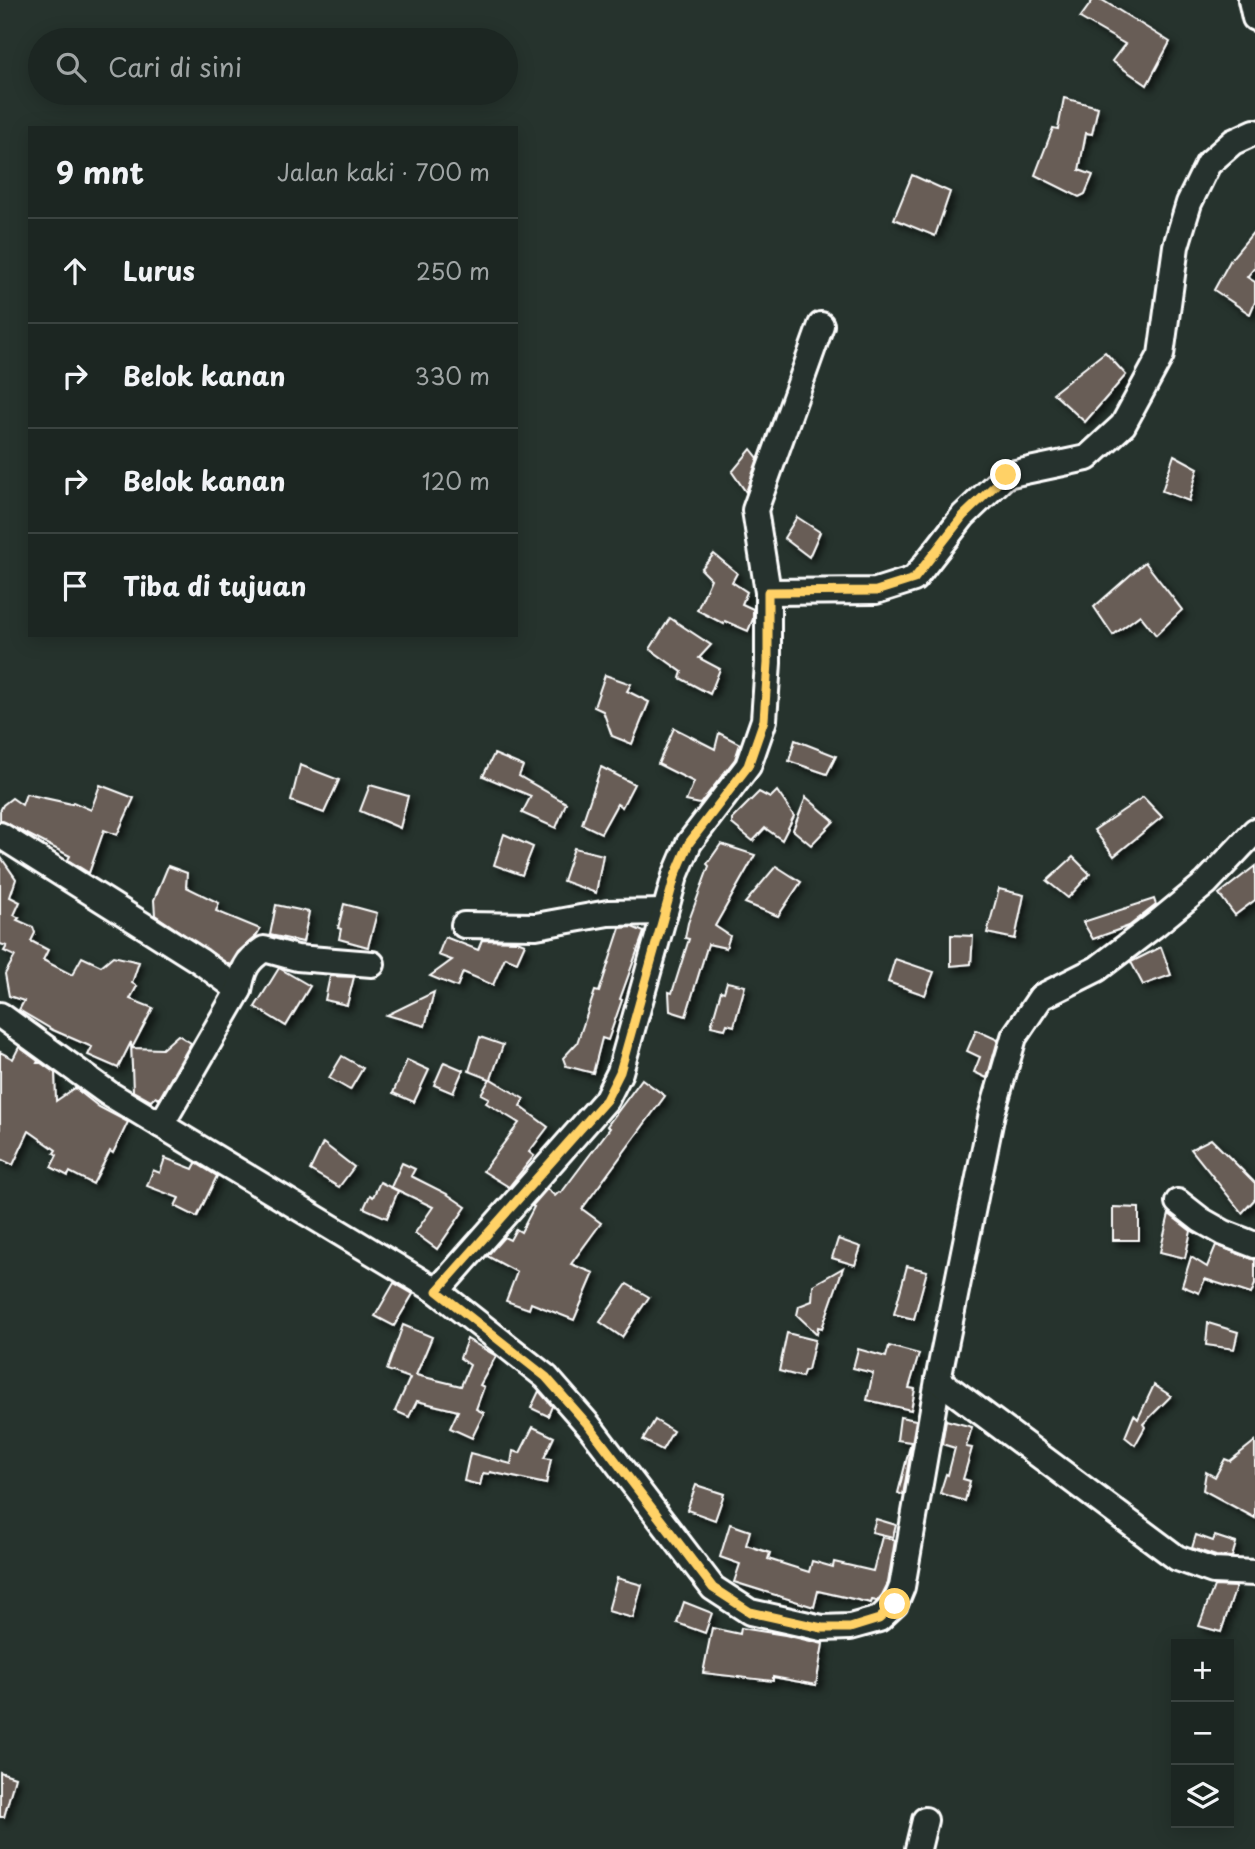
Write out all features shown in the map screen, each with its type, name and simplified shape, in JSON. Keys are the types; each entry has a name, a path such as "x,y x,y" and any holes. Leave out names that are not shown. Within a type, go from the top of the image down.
{"street":[{"path":"1251,0 1255,18"},
{"path":"768,592 876,591 914,579 963,516 1006,475 1087,458 1123,425 1161,355 1176,246 1189,204 1208,164 1233,142 1255,132"},
{"path":"437,1291 606,1100 620,1072 675,876 689,843 748,766 764,720 768,663 768,592 755,510 821,325"},
{"path":"0,1016 108,1093 437,1291 546,1377 589,1426 713,1588 750,1612 822,1628 850,1628 879,1619 895,1604 902,1587 938,1380 992,1113 1014,1037 1041,997 1097,969 1156,924 1206,883 1255,831"},
{"path":"0,835 200,961 239,990"},
{"path":"464,925 536,926 608,913 665,912"},
{"path":"161,1125 239,990 249,959 264,949 297,958 372,964"},
{"path":"1178,1202 1200,1220 1255,1245"},
{"path":"938,1380 1177,1558 1213,1571 1255,1573"},
{"path":"918,1849 925,1821"}],"building":[{"path":"1093,0 1102,0 1170,42 1147,85 1112,61 1125,44 1080,18"},
{"path":"1064,98 1098,107 1092,134 1086,133 1079,170 1093,175 1085,194 1079,197 1035,175 1053,128 1058,129"},
{"path":"912,175 950,192 935,236 894,219"},
{"path":"1255,230 1255,267 1247,277 1255,282 1255,302 1250,314 1214,290 1231,259"},
{"path":"1105,352 1126,375 1085,422 1053,393"},
{"path":"751,449 758,458 746,492 732,472"},
{"path":"1174,455 1198,468 1189,501 1162,491"},
{"path":"797,517 820,532 809,557 784,538"},
{"path":"714,554 737,573 732,582 747,592 742,604 753,609 753,619 748,631 725,621 724,624 697,610 711,579 701,569"},
{"path":"1145,562 1182,610 1156,635 1140,615 1113,635 1094,607"},
{"path":"670,618 711,645 699,658 720,669 710,694 680,678 682,672 650,649"},
{"path":"605,675 631,684 627,691 649,702 632,744 612,736 603,711 594,707"},
{"path":"674,728 715,749 719,733 740,744 735,759 700,804 686,801 694,782 658,764"},
{"path":"795,740 836,756 827,774 789,761"},
{"path":"494,754 523,766 519,776 566,803 556,828 522,813 531,796 483,776"},
{"path":"300,765 339,780 324,813 291,801"},
{"path":"601,767 634,784 622,807 617,804 601,833 582,824"},
{"path":"100,785 134,798 117,835 104,830 89,873 68,860 70,856 0,820 3,805 12,798 22,805 26,794 72,804 73,802 91,810"},
{"path":"370,785 408,796 400,828 360,811"},
{"path":"777,791 794,816 782,840 765,828 753,841 732,824 732,819 759,792 770,798"},
{"path":"806,797 834,821 811,845 793,830"},
{"path":"1143,797 1162,817 1114,856 1094,830"},
{"path":"504,834 533,847 522,875 494,865"},
{"path":"721,844 755,855 715,926 730,936 726,948 708,944 686,1016 670,1011 669,992 672,993 689,939 685,938 688,923 709,866 707,864"},
{"path":"574,848 603,855 596,893 563,881"},
{"path":"0,856 16,879 10,897 20,902 14,915 19,918 17,920 33,927 35,933 31,941 48,950 43,960 72,975 82,957 101,966 113,956 139,962 132,983 137,986 130,999 153,1008 132,1048 162,1049 178,1035 191,1043 159,1099 155,1097 151,1101 133,1091 131,1042 118,1068 88,1055 92,1047 53,1030 19,1010 24,1001 9,996 5,974 15,956 4,951 7,946 0,944"},
{"path":"1073,857 1090,874 1068,898 1047,881"},
{"path":"168,866 187,873 186,887 219,903 216,911 260,929 238,952 230,965 155,915 154,900"},
{"path":"776,866 801,882 778,916 745,903"},
{"path":"1255,866 1255,900 1235,915 1219,894"},
{"path":"999,889 1024,895 1015,939 987,933"},
{"path":"1154,899 1156,905 1129,926 1093,939 1083,922"},
{"path":"344,904 377,913 368,947 339,939 341,929 338,928"},
{"path":"276,905 309,912 303,942 270,935"},
{"path":"632,927 644,932 608,1040 602,1038 593,1073 566,1066 563,1058 577,1043 595,991 599,992 620,928"},
{"path":"951,935 973,936 971,964 951,966"},
{"path":"445,937 478,950 482,940 517,941 525,944 517,962 505,957 493,985 463,972 457,987 430,976 452,960 438,955"},
{"path":"1161,947 1171,975 1143,985 1131,962"},
{"path":"895,959 934,972 925,995 888,982"},
{"path":"279,968 310,986 286,1026 255,1007"},
{"path":"330,976 354,977 347,1005 325,1000"},
{"path":"727,982 745,986 734,1026 727,1024 725,1029 711,1026 721,991 724,992"},
{"path":"434,992 425,1026 387,1015"},
{"path":"976,1030 998,1040 987,1078 974,1072 980,1057 967,1051"},
{"path":"480,1037 503,1045 491,1079 524,1099 520,1106 548,1127 529,1152 534,1156 509,1187 483,1171 519,1123 486,1103 489,1098 481,1094 490,1079 469,1071"},
{"path":"19,1047 38,1061 37,1063 55,1073 56,1101 75,1088 99,1107 128,1122 113,1153 110,1151 93,1184 70,1172 68,1176 51,1167 57,1155 54,1153 56,1150 29,1131 13,1165 0,1159 0,1052 13,1059"},
{"path":"342,1056 363,1068 350,1090 329,1078"},
{"path":"407,1060 429,1070 414,1102 393,1093"},
{"path":"444,1062 463,1070 453,1093 434,1085"},
{"path":"642,1079 665,1096 582,1209 601,1223 571,1264 594,1273 574,1320 531,1303 529,1309 506,1301 517,1272 487,1256 504,1237 510,1240 516,1229 521,1232 534,1207 532,1206 547,1189 555,1196 561,1193 610,1128 607,1126"},
{"path":"1211,1139 1255,1183 1255,1199 1242,1213 1191,1149"},
{"path":"323,1143 354,1167 339,1187 310,1170"},
{"path":"165,1158 193,1169 196,1163 217,1176 197,1217 175,1206 179,1198 147,1186 153,1170 160,1173"},
{"path":"402,1163 415,1169 411,1176 466,1207 437,1249 415,1233 433,1207 391,1187"},
{"path":"380,1182 398,1191 387,1218 364,1208"},
{"path":"1113,1207 1139,1208 1139,1240 1113,1240"},
{"path":"1169,1214 1191,1231 1185,1258 1160,1252"},
{"path":"838,1239 861,1247 855,1265 832,1258"},
{"path":"1216,1245 1255,1260 1255,1284 1251,1294 1205,1279 1199,1293 1182,1286 1191,1257 1207,1267"},
{"path":"907,1266 927,1271 914,1319 894,1314"},
{"path":"843,1268 822,1328 818,1327 817,1334 797,1315 799,1306 812,1301 813,1285"},
{"path":"394,1283 413,1294 394,1326 375,1316"},
{"path":"627,1284 649,1297 622,1337 600,1322"},
{"path":"1208,1323 1238,1332 1234,1349 1206,1345"},
{"path":"403,1325 432,1337 416,1375 461,1386 470,1365 460,1358 467,1339 496,1356 480,1385 484,1387 476,1409 484,1413 472,1438 450,1428 458,1411 417,1401 409,1417 395,1411 410,1378 387,1370"},
{"path":"787,1333 815,1340 808,1370 804,1371 802,1377 779,1371"},
{"path":"889,1346 919,1354 909,1388 915,1389 911,1410 867,1400 873,1373 853,1368 858,1349 886,1357"},
{"path":"1154,1385 1171,1396 1143,1424 1145,1427 1135,1445 1125,1437 1134,1415 1138,1419"},
{"path":"539,1391 552,1406 548,1416 531,1408"},
{"path":"900,1417 916,1420 903,1495 898,1493 911,1442 897,1440"},
{"path":"655,1420 673,1431 662,1450 643,1440"},
{"path":"946,1420 972,1427 966,1447 972,1448 963,1479 970,1481 965,1501 940,1493 955,1448 942,1444"},
{"path":"533,1427 554,1437 544,1458 551,1459 546,1484 490,1472 483,1473 480,1485 464,1481 470,1453 511,1464 513,1451 520,1453"},
{"path":"1255,1441 1255,1518 1203,1490 1206,1472 1215,1477 1225,1459 1230,1461"},
{"path":"696,1485 724,1494 715,1520 687,1510"},
{"path":"876,1519 896,1525 893,1537 872,1532"},
{"path":"730,1524 750,1531 746,1545 770,1553 768,1559 809,1572 812,1561 833,1567 834,1562 873,1571 882,1537 895,1540 888,1583 877,1601 872,1600 871,1603 818,1591 814,1607 734,1582 740,1564 720,1557"},
{"path":"1196,1535 1213,1541 1215,1536 1236,1543 1232,1557 1216,1556 1192,1548"},
{"path":"617,1578 642,1585 633,1618 608,1611"},
{"path":"1214,1586 1236,1587 1221,1632 1199,1626"},
{"path":"684,1602 712,1613 705,1633 677,1623"},
{"path":"712,1628 740,1634 741,1628 823,1644 816,1685 773,1677 773,1681 703,1673"},
{"path":"0,1772 15,1777 4,1817 0,1817"}],"route":[{"path":"895,1604 879,1619 850,1628 822,1628 780,1621 750,1612 713,1588 589,1426 546,1377 437,1291 606,1100 620,1072 675,876 689,843 748,766 764,720 768,663 768,592 876,591 914,579 963,516 1006,475"}]}
